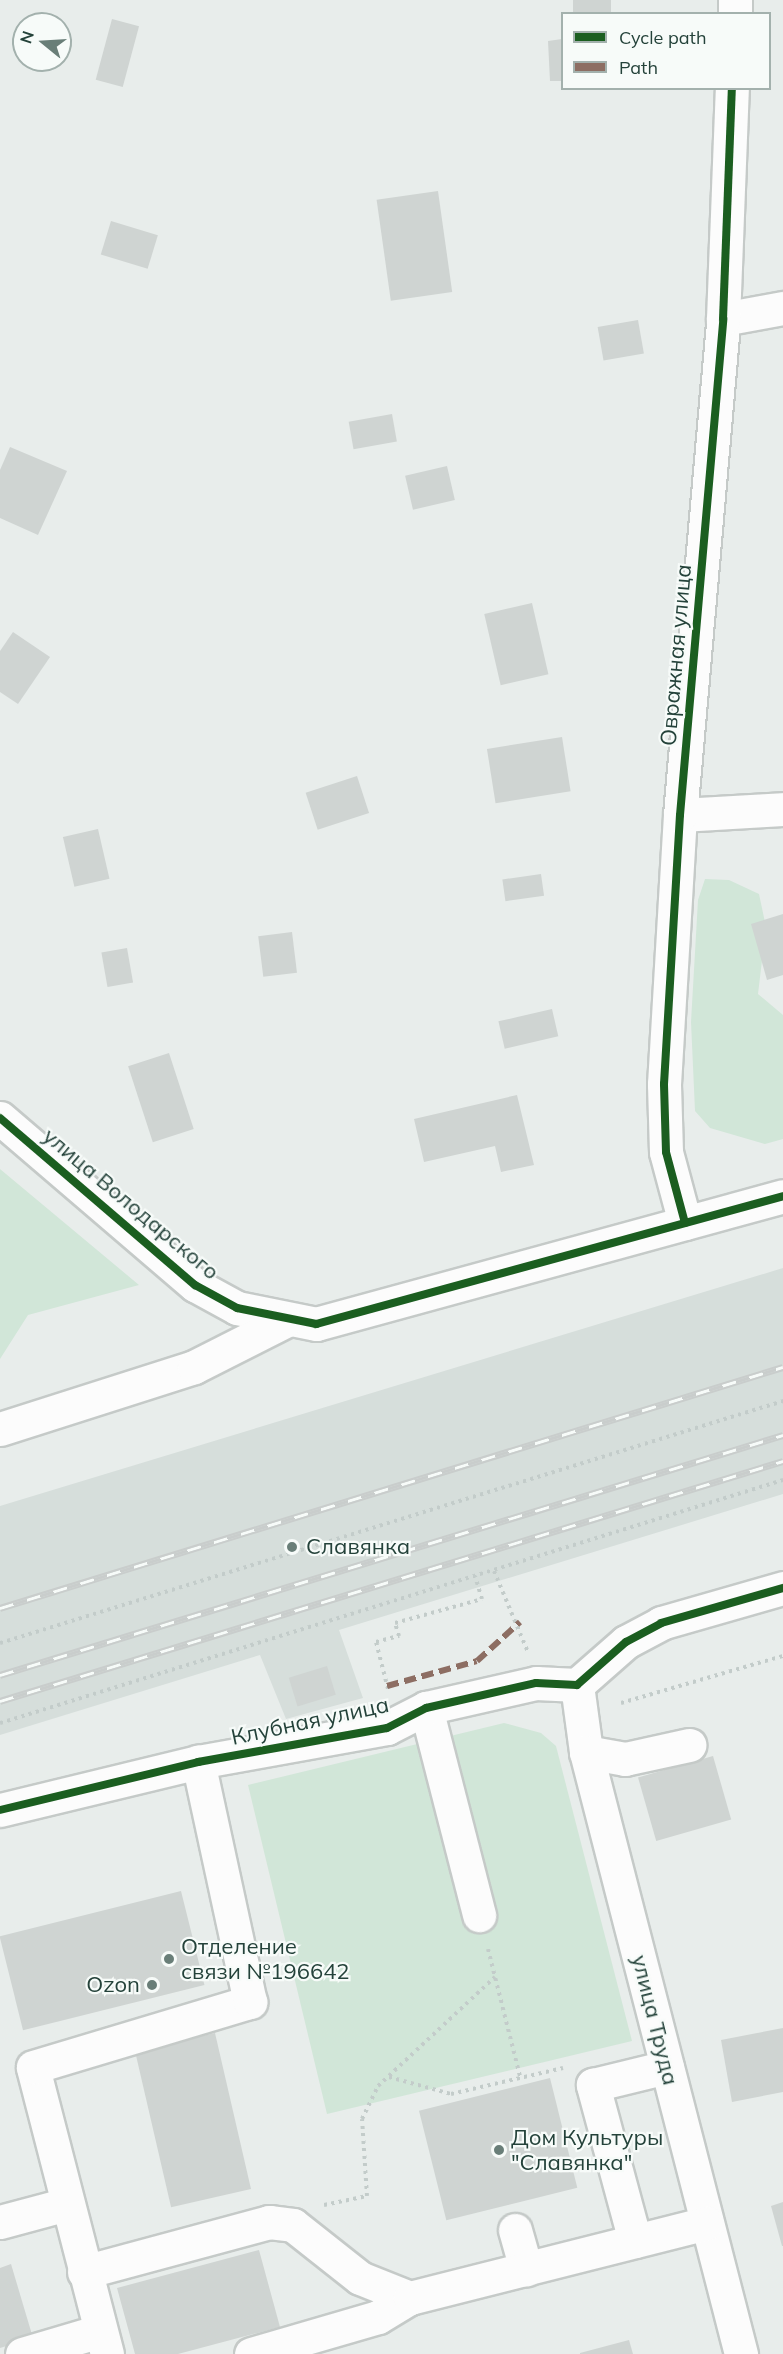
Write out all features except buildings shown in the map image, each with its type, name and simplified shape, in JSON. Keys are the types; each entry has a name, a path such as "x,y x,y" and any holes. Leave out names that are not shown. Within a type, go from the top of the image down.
{"street":[{"name":"Овражная улица","path":"685,1223 666,1152 664,1084 680,815 723,319 732,90"},
{"path":"723,319 783,308"},
{"path":"680,815 783,809"},
{"name":"улица Володарского","path":"0,1118 195,1285 237,1308 285,1321 349,1319 783,1196"},
{"path":"0,1429 194,1367 285,1321"},
{"path":"577,1685 626,1642 661,1623 783,1588"},
{"name":"Клубная улица","path":"0,1810 198,1762 387,1728 426,1708 536,1683 577,1685"},
{"name":"улица Труда","path":"577,1685 586,1752 741,2354"},
{"path":"426,1708 479,1915"},
{"path":"586,1752 625,1759 689,1745"},
{"path":"22,2354 104,2342 84,2272 33,2067 250,2002 198,1762"},
{"path":"635,2241 593,2085 667,2067"},
{"path":"0,2222 67,2204"},
{"path":"251,2354 378,2317 410,2298 707,2223"},
{"path":"84,2272 242,2226 293,2225 360,2278 410,2298"},
{"path":"516,2230 526,2269"}],"path":[{"path":"0,1643 783,1401"},
{"path":"0,1723 783,1480"},
{"path":"494,1571 504,1596"},
{"path":"390,1695 376,1642 399,1636 394,1623 482,1599 475,1576"},
{"path":"621,1703 783,1656"},
{"path":"479,1915 520,2076"},
{"path":"293,2225 304,2209 367,2196 362,2120 389,2077 495,1977"},
{"path":"389,2077 451,2094 559,2066 593,2085"}],"shaded area":[{"path":"783,1268 783,1494 339,1630 363,1698 286,1719 260,1655 0,1735 0,1506"}],"green space":[{"path":"705,879 729,880 759,894 766,927 758,994 783,1015 783,1139 765,1144 710,1128 695,1111 691,1022 698,900"},
{"path":"0,1169 139,1285 28,1315 0,1359"},
{"path":"504,1723 541,1733 556,1746 632,2041 327,2114 248,1785"}],"railway":[{"path":"0,1608 783,1367"},
{"path":"0,1675 783,1435"},
{"path":"0,1701 783,1461"}],"marked path":[{"path":"387,1686 477,1661 520,1622"}],"cycle path":[{"path":"685,1223 666,1152 664,1084 680,815 723,319 732,90"},
{"path":"0,1118 195,1285 237,1308 316,1324 783,1196"},
{"path":"0,1810 198,1762 387,1728 426,1708 536,1683 577,1685 626,1642 661,1623 783,1588"}],"place":[{"name":"Славянка","path":"292,1547"},
{"name":"Отделение связи №196642","path":"169,1959"},
{"name":"Ozon","path":"152,1985"},
{"name":"Дом Культуры \"Славянка\"","path":"499,2150"}]}
